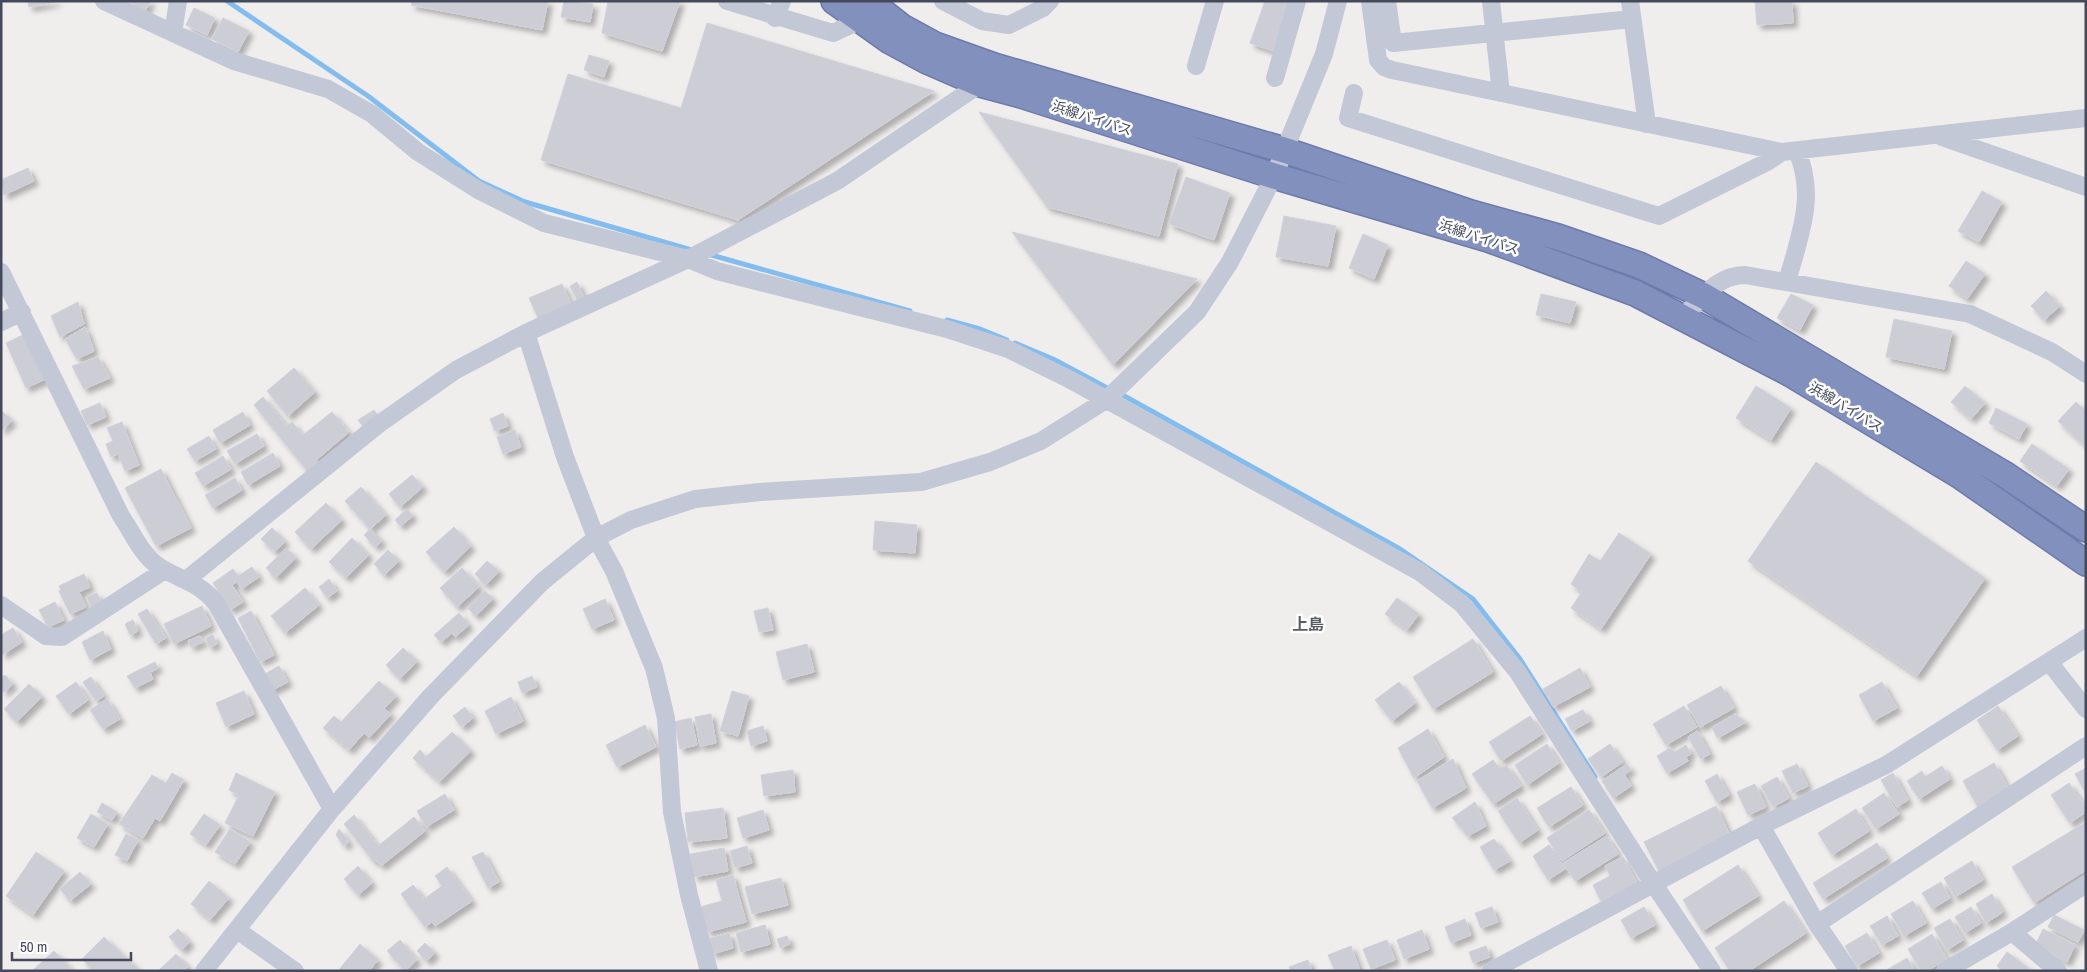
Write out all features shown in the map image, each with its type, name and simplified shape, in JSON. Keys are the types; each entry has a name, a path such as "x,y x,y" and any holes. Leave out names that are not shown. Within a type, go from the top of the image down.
{"highway":[{"name":"浜線バイパス","path":"834,1 866,9 890,41 927,61 1284,150 1638,265 1704,296 2004,474 2086,529"},
{"name":"浜線バイパス","path":"987,75 1021,95 1274,176 1488,239 1636,293 1684,316 1791,374 1959,475 2086,562"}],"street":[{"path":"104,1 234,61 328,89 372,114 418,152 478,190 544,223 688,259 717,271 947,328 1008,350 1069,379 1420,572 1462,604 1516,672 1712,971"},
{"path":"174,33 178,1"},
{"path":"727,1 775,18 833,33 866,9"},
{"path":"775,18 782,1"},
{"path":"943,1 982,22 1009,25 1047,5"},
{"path":"1196,66 1215,1"},
{"path":"1275,78 1297,1"},
{"path":"204,971 332,809 424,704 542,582 596,538 631,520 695,499 760,492 921,482 990,462 1042,441 1106,400 1197,312 1230,262 1274,176 1324,54 1338,1"},
{"path":"1370,1 1378,60 1384,68 1789,152 2086,118"},
{"path":"1387,1 1393,43 1495,35 1632,19"},
{"path":"1491,1 1501,93"},
{"path":"1630,1 1647,124"},
{"path":"186,580 379,424 456,370 526,333 688,259 837,181 987,75"},
{"path":"1354,93 1348,118 1659,216 1789,152"},
{"path":"1937,136 2086,187"},
{"path":"1787,282 1805,219 1808,188 1789,152"},
{"path":"1,272 121,516 144,551 156,565 199,585 208,592 226,618 247,661 332,809"},
{"path":"1684,316 1714,286 1734,275 1787,282 1970,314 2052,352 2086,374"},
{"path":"1,322 22,312"},
{"path":"526,333 565,457 596,538 614,571 654,668 666,718 672,812 689,895 709,971"},
{"path":"1,605 46,636 62,637 165,570"},
{"path":"1491,971 1761,826 1886,765 2086,638"},
{"path":"2049,662 2086,709"},
{"path":"1817,924 2086,746"},
{"path":"1761,826 1817,924 1849,971"},
{"path":"1945,971 2012,932 2086,884"},
{"path":"237,930 295,971"},
{"path":"2012,932 2058,971"}],"building":[{"path":"28,1 56,1 56,2 29,7"},
{"path":"128,1 151,1 145,11"},
{"path":"412,1 548,1 542,30 411,5"},
{"path":"564,1 593,4 590,22 561,17"},
{"path":"608,1 680,1 662,51 602,33"},
{"path":"1265,1 1291,1 1273,51 1250,43"},
{"path":"1755,1 1792,1 1793,23 1757,25"},
{"path":"194,8 215,18 207,35 186,25"},
{"path":"223,18 249,31 238,52 212,39"},
{"path":"707,23 934,91 738,220 541,160 568,74 681,108"},
{"path":"589,55 609,61 604,77 584,70"},
{"path":"979,112 1178,164 1159,236 1047,207"},
{"path":"28,168 34,181 4,195 1,180"},
{"path":"1186,177 1230,193 1214,240 1169,224"},
{"path":"1982,191 2002,202 1979,242 1958,231"},
{"path":"1284,216 1336,226 1328,266 1276,257"},
{"path":"1012,232 1197,279 1113,365"},
{"path":"1363,234 1388,245 1374,279 1349,268"},
{"path":"1966,261 1985,274 1967,299 1949,286"},
{"path":"577,282 584,297 577,300 570,286"},
{"path":"562,284 571,304 538,318 529,298"},
{"path":"2046,291 2060,306 2044,320 2031,306"},
{"path":"1541,294 1576,302 1570,323 1536,315"},
{"path":"1791,294 1813,305 1800,330 1777,318"},
{"path":"78,302 84,324 60,337 51,316"},
{"path":"1894,319 1952,331 1944,369 1886,357"},
{"path":"85,327 94,351 77,359 65,339"},
{"path":"27,333 48,378 26,388 6,343"},
{"path":"98,357 110,378 84,389 72,366"},
{"path":"294,368 315,392 288,416 267,391"},
{"path":"1756,386 1791,408 1771,440 1736,418"},
{"path":"1965,386 1985,403 1971,419 1951,402"},
{"path":"263,397 287,426 292,422 303,435 332,412 349,432 321,456 317,460 319,463 308,472 254,405"},
{"path":"2076,402 2086,411 2086,447 2058,421"},
{"path":"100,403 106,417 87,425 81,411"},
{"path":"1996,408 2027,424 2019,439 1989,423"},
{"path":"1,410 12,421 1,431"},
{"path":"374,410 379,417 364,428 358,420"},
{"path":"243,412 250,425 220,443 213,430"},
{"path":"503,413 508,426 495,431 490,419"},
{"path":"122,422 139,465 125,471 118,454 111,457 106,444 113,441 107,428"},
{"path":"515,430 521,447 503,454 497,437"},
{"path":"257,434 264,446 235,464 227,451"},
{"path":"209,436 216,449 195,461 187,449"},
{"path":"2032,444 2069,469 2057,486 2020,461"},
{"path":"273,453 280,466 248,485 241,472"},
{"path":"223,456 231,469 203,486 195,473"},
{"path":"1816,462 1985,578 1917,676 1748,561"},
{"path":"161,469 191,528 156,546 125,488"},
{"path":"412,475 423,487 400,507 389,494"},
{"path":"235,478 242,490 213,508 205,495"},
{"path":"361,487 386,515 370,529 345,501"},
{"path":"326,503 342,520 311,549 295,532"},
{"path":"407,509 413,516 400,526 395,520"},
{"path":"875,521 917,525 915,553 873,550"},
{"path":"454,527 471,546 444,572 426,552"},
{"path":"272,528 285,541 275,552 261,539"},
{"path":"370,529 382,541 375,547 364,535"},
{"path":"1619,533 1651,554 1601,629 1571,608 1582,592 1571,584 1589,554 1600,561"},
{"path":"352,538 369,555 346,578 329,562"},
{"path":"286,548 296,558 276,578 266,568"},
{"path":"388,550 399,561 384,575 374,564"},
{"path":"487,561 499,571 486,585 475,574"},
{"path":"252,567 259,577 241,589 237,582 232,585 243,602 230,610 213,583 233,569 238,576"},
{"path":"462,568 479,587 457,607 440,588"},
{"path":"84,574 90,587 79,592 86,607 70,614 59,591 61,590 59,586"},
{"path":"329,579 337,591 327,598 319,587"},
{"path":"305,588 319,605 285,633 271,616"},
{"path":"485,591 493,599 476,616 468,608"},
{"path":"97,593 102,604 92,608 87,597"},
{"path":"1397,598 1419,614 1407,630 1385,614"},
{"path":"605,599 614,620 592,629 583,609"},
{"path":"55,602 64,620 48,627 39,610"},
{"path":"202,606 211,626 174,644 164,624"},
{"path":"768,608 773,630 759,632 754,611"},
{"path":"147,609 166,638 156,644 138,614"},
{"path":"251,611 274,655 260,662 238,618"},
{"path":"459,613 469,625 455,637 452,633 441,642 434,635"},
{"path":"133,620 138,631 130,635 125,624"},
{"path":"13,628 22,642 2,655 1,635"},
{"path":"103,631 111,649 90,660 82,642"},
{"path":"213,635 217,644 209,647 206,638"},
{"path":"200,636 203,642 191,647 188,641"},
{"path":"1473,639 1493,672 1433,709 1413,677"},
{"path":"807,644 814,672 783,680 776,652"},
{"path":"403,648 417,661 400,679 386,665"},
{"path":"155,662 158,668 150,672 153,679 135,688 127,676"},
{"path":"279,666 288,682 269,692 261,676"},
{"path":"1580,668 1590,687 1553,707 1543,689"},
{"path":"5,675 13,684 3,693 1,678"},
{"path":"532,676 537,687 522,693 518,682"},
{"path":"91,677 104,696 96,701 83,682"},
{"path":"379,681 396,696 384,709 391,714 369,738 364,733 349,750 323,728 334,716 341,722"},
{"path":"76,682 88,700 69,714 56,696"},
{"path":"1399,682 1415,703 1392,721 1375,700"},
{"path":"1882,682 1897,708 1873,721 1859,695"},
{"path":"29,684 42,697 17,722 4,709"},
{"path":"1721,686 1734,708 1700,727 1687,705"},
{"path":"244,691 254,714 226,727 216,703"},
{"path":"732,691 749,696 738,736 720,731"},
{"path":"511,697 523,721 496,734 485,711"},
{"path":"107,699 120,719 103,729 90,710"},
{"path":"1684,706 1697,727 1666,745 1653,724"},
{"path":"1998,706 2018,736 1997,750 1977,720"},
{"path":"465,707 473,718 462,727 453,716"},
{"path":"1583,710 1590,721 1572,731 1565,719"},
{"path":"711,714 716,743 700,746 695,717"},
{"path":"1735,714 1746,722 1718,738 1712,728"},
{"path":"1530,716 1542,734 1501,761 1489,742"},
{"path":"691,718 697,745 680,749 674,722"},
{"path":"645,725 656,747 617,767 606,745"},
{"path":"763,726 767,741 751,746 747,731"},
{"path":"1428,729 1444,757 1414,778 1398,748"},
{"path":"1697,731 1710,754 1701,759 1688,737"},
{"path":"452,732 471,751 439,782 413,758 420,750 426,757"},
{"path":"1547,744 1559,763 1527,785 1515,765"},
{"path":"1610,744 1623,762 1601,777 1588,759"},
{"path":"1686,745 1691,754 1686,757 1688,761 1667,773 1657,756 1670,748 1675,752"},
{"path":"1453,759 1466,788 1432,808 1417,781"},
{"path":"1493,760 1500,769 1506,765 1521,786 1493,804 1472,774"},
{"path":"1994,763 2010,791 1979,809 1963,781"},
{"path":"1627,764 1631,770 1624,774 1631,786 1613,798 1602,781"},
{"path":"1797,764 1808,786 1793,793 1782,771"},
{"path":"1942,766 1950,779 1919,799 1907,781 1922,771 1925,777"},
{"path":"2086,768 2086,789 2084,790 2075,774"},
{"path":"793,770 795,792 764,796 761,775"},
{"path":"172,773 184,780 160,821 155,818 143,838 119,824 152,775 166,783"},
{"path":"236,773 275,792 253,836 225,823 239,795 229,790"},
{"path":"1893,773 1908,800 1897,807 1881,780"},
{"path":"1717,774 1729,795 1717,802 1705,781"},
{"path":"1777,777 1789,798 1773,807 1761,786"},
{"path":"2069,783 2086,808 2086,812 2070,823 2051,795"},
{"path":"1755,784 1766,807 1748,815 1737,792"},
{"path":"1571,787 1583,805 1549,827 1537,808"},
{"path":"1884,793 1899,814 1876,829 1862,808"},
{"path":"445,794 454,810 426,827 417,811"},
{"path":"1517,798 1538,830 1519,843 1498,811"},
{"path":"1475,802 1486,826 1468,836 1452,818"},
{"path":"102,803 117,812 112,820 97,812"},
{"path":"1716,806 1730,835 1659,871 1644,842"},
{"path":"723,808 727,838 688,842 685,813"},
{"path":"1856,809 1869,831 1832,855 1818,833"},
{"path":"763,810 769,830 743,838 737,818"},
{"path":"1589,810 1605,833 1562,861 1547,838"},
{"path":"91,814 108,824 94,847 77,838"},
{"path":"204,814 220,825 206,845 190,834"},
{"path":"354,815 378,846 414,817 425,831 381,866 376,860 374,862 344,824"},
{"path":"2086,822 2086,870 2034,903 2012,867"},
{"path":"230,829 250,842 235,864 215,852"},
{"path":"339,829 349,842 344,846 336,835"},
{"path":"126,834 138,840 127,861 115,855"},
{"path":"1607,836 1618,854 1575,881 1563,863"},
{"path":"1494,839 1510,861 1494,870 1480,847"},
{"path":"1877,843 1887,858 1823,899 1813,883"},
{"path":"1549,845 1565,869 1548,880 1533,856"},
{"path":"747,846 752,863 735,868 730,851"},
{"path":"724,848 728,871 694,877 690,854"},
{"path":"36,852 64,871 33,915 6,896"},
{"path":"483,852 499,882 488,888 472,857"},
{"path":"1623,857 1637,883 1601,901 1593,885 1610,876 1605,866"},
{"path":"1972,861 1983,880 1955,897 1944,878"},
{"path":"1738,865 1758,896 1702,931 1683,900"},
{"path":"358,866 372,883 358,895 344,879"},
{"path":"447,867 472,901 435,926 432,922 425,927 401,894 413,885 424,899 442,886 435,876"},
{"path":"80,872 91,884 70,901 60,889"},
{"path":"733,875 746,922 707,932 700,907 722,901 716,880"},
{"path":"781,878 788,905 752,914 745,887"},
{"path":"209,881 229,898 210,920 191,904"},
{"path":"1941,882 1950,898 1932,909 1922,893"},
{"path":"1992,894 2003,912 1986,923 1976,904"},
{"path":"1784,901 1806,933 1749,971 1730,971 1715,948"},
{"path":"1913,901 1926,923 1904,936 1891,914"},
{"path":"1492,907 1498,922 1481,928 1475,913"},
{"path":"1644,907 1655,925 1631,938 1621,920"},
{"path":"1971,907 1981,923 1965,933 1955,917"},
{"path":"2054,915 2084,930 2078,942 2048,927"},
{"path":"1887,916 1898,936 1882,945 1870,926"},
{"path":"1465,919 1471,935 1451,943 1445,927"},
{"path":"1950,919 1963,940 1947,950 1934,928"},
{"path":"765,925 770,944 741,952 736,933"},
{"path":"178,929 190,942 182,950 169,937"},
{"path":"2043,929 2075,945 2067,962 2035,946"},
{"path":"1422,930 1429,949 1404,959 1397,940"},
{"path":"729,933 733,948 712,954 708,939"},
{"path":"1867,933 1879,953 1857,966 1845,946"},
{"path":"1932,934 1947,959 1927,971 1921,971 1908,949"},
{"path":"787,936 790,944 780,948 777,939"},
{"path":"104,937 139,970 94,971 82,959"},
{"path":"400,940 417,960 405,971 387,951"},
{"path":"1387,940 1395,960 1371,969 1363,949"},
{"path":"425,943 435,953 427,961 417,951"},
{"path":"360,944 378,960 369,971 338,971"},
{"path":"1351,946 1360,971 1335,971 1328,955"},
{"path":"1486,946 1490,957 1473,963 1469,952"},
{"path":"54,951 71,969 33,970"},
{"path":"2007,952 2028,968 2026,971 2003,971 1997,966"},
{"path":"176,954 188,966 184,971 158,971"},
{"path":"1907,958 1915,971 1885,971"},
{"path":"1308,960 1312,971 1291,971 1289,967"}],"waterway":[{"path":"227,1 368,96 479,181 525,202 695,251"},
{"path":"708,254 910,311"},
{"path":"947,320 980,329 1007,340"},
{"path":"1015,343 1053,359 1111,390"},
{"path":"1119,393 1400,549 1473,599 1520,659 1595,777"}],"district":[{"name":"上島","path":"1308,624"}]}
